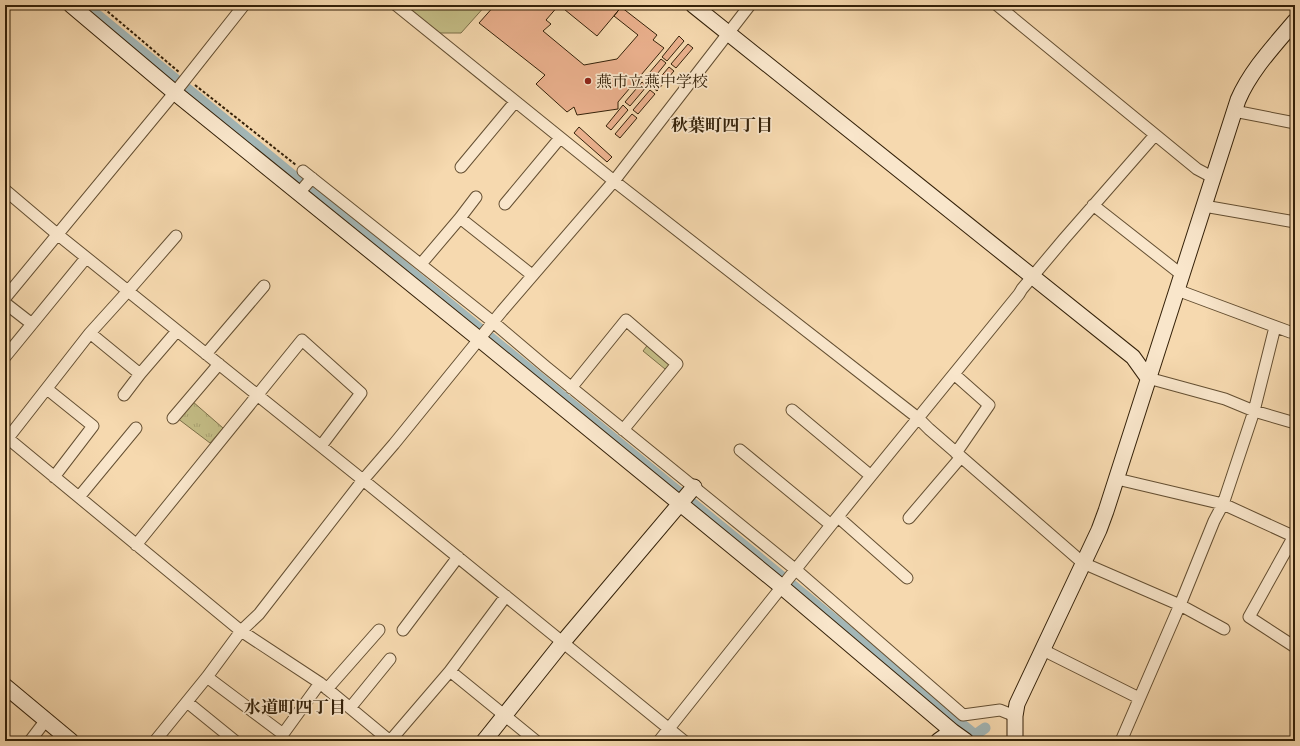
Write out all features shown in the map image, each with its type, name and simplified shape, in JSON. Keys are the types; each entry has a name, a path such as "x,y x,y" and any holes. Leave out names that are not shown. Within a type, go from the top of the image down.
{"street":[{"path":"71,5 181,84 306,182 788,579 963,715 1000,710 1015,716"},
{"path":"5,298 244,5"},
{"path":"396,5 514,102 918,418 1083,563 1180,605 1224,629"},
{"path":"694,5 1133,357 1148,378 1225,399 1254,411 1295,422"},
{"path":"155,741 207,677 241,631 259,614 363,480 532,275 614,181 750,5"},
{"path":"997,5 1196,169 1212,177"},
{"path":"1015,741 1015,716 1017,704 1099,530 1182,275 1212,177 1244,85 1252,73 1295,21"},
{"path":"461,167 514,102"},
{"path":"1234,111 1295,123"},
{"path":"659,741 871,476 1020,294 1032,276 1155,135"},
{"path":"505,204 560,138"},
{"path":"306,182 421,264 486,331 571,388 623,430 686,496 788,579 952,731 966,741"},
{"path":"5,190 86,258 257,394 684,741"},
{"path":"421,264 476,198"},
{"path":"1093,205 1182,275"},
{"path":"1204,206 1295,222"},
{"path":"460,218 532,275"},
{"path":"176,236 128,292 90,333 6,437 241,631 323,686 390,741 450,671 506,596"},
{"path":"5,357 86,258"},
{"path":"206,354 264,286"},
{"path":"1177,290 1275,327 1295,333"},
{"path":"5,303 32,324"},
{"path":"571,388 626,320 677,364 623,430"},
{"path":"1122,741 1214,521 1223,504 1254,411 1275,327"},
{"path":"124,396 140,374 177,331"},
{"path":"90,333 140,374"},
{"path":"136,545 302,340 361,393 321,446"},
{"path":"173,418 219,364"},
{"path":"910,518 959,455 989,405 954,374"},
{"path":"46,389 93,426 54,477"},
{"path":"792,410 871,476"},
{"path":"79,497 136,428"},
{"path":"740,450 835,521 907,578"},
{"path":"1116,479 1223,504 1294,537 1249,617 1294,644"},
{"path":"484,741 563,642 686,496"},
{"path":"403,630 458,557"},
{"path":"207,677 283,734 323,686 379,630"},
{"path":"1043,650 1139,698"},
{"path":"350,708 390,659"},
{"path":"450,671 536,741"},
{"path":"5,686 71,741"},
{"path":"187,702 235,741"},
{"path":"30,741 46,720"},
{"path":"938,741 952,731"}],"path":[{"path":"100,5 181,84 306,182"}],"green space":[{"path":"403,5 486,5 461,33 438,33"},
{"path":"649,343 669,359 669,366 665,369 643,351"},
{"path":"192,401 223,428 210,443 177,418"}],"building":[{"path":"495,5 510,5 516,9 520,5 559,5 546,20 551,24 543,31 584,65 617,59 638,35 614,16 621,7 657,35 653,40 664,48 618,102 618,109 577,115 574,107 567,112 536,84 545,75 479,23"},
{"path":"559,5 623,5 597,36"},
{"path":"679,36 684,41 667,61 662,57"},
{"path":"688,44 693,48 676,68 671,64"},
{"path":"661,59 666,63 649,84 644,79"},
{"path":"669,67 674,71 657,91 652,87"},
{"path":"642,82 647,86 630,106 625,102"},
{"path":"650,90 655,94 638,114 633,110"},
{"path":"623,105 628,110 611,130 606,126"},
{"path":"632,114 637,118 620,138 615,134"},
{"path":"579,127 612,157 607,162 574,133"}],"waterway":[{"path":"85,5 975,735 985,728"}],"place":[{"name":"燕市立燕中学校","path":"588,81"}],"district":[{"name":"秋葉町四丁目","path":"722,125"},
{"name":"水道町四丁目","path":"295,707"}]}
